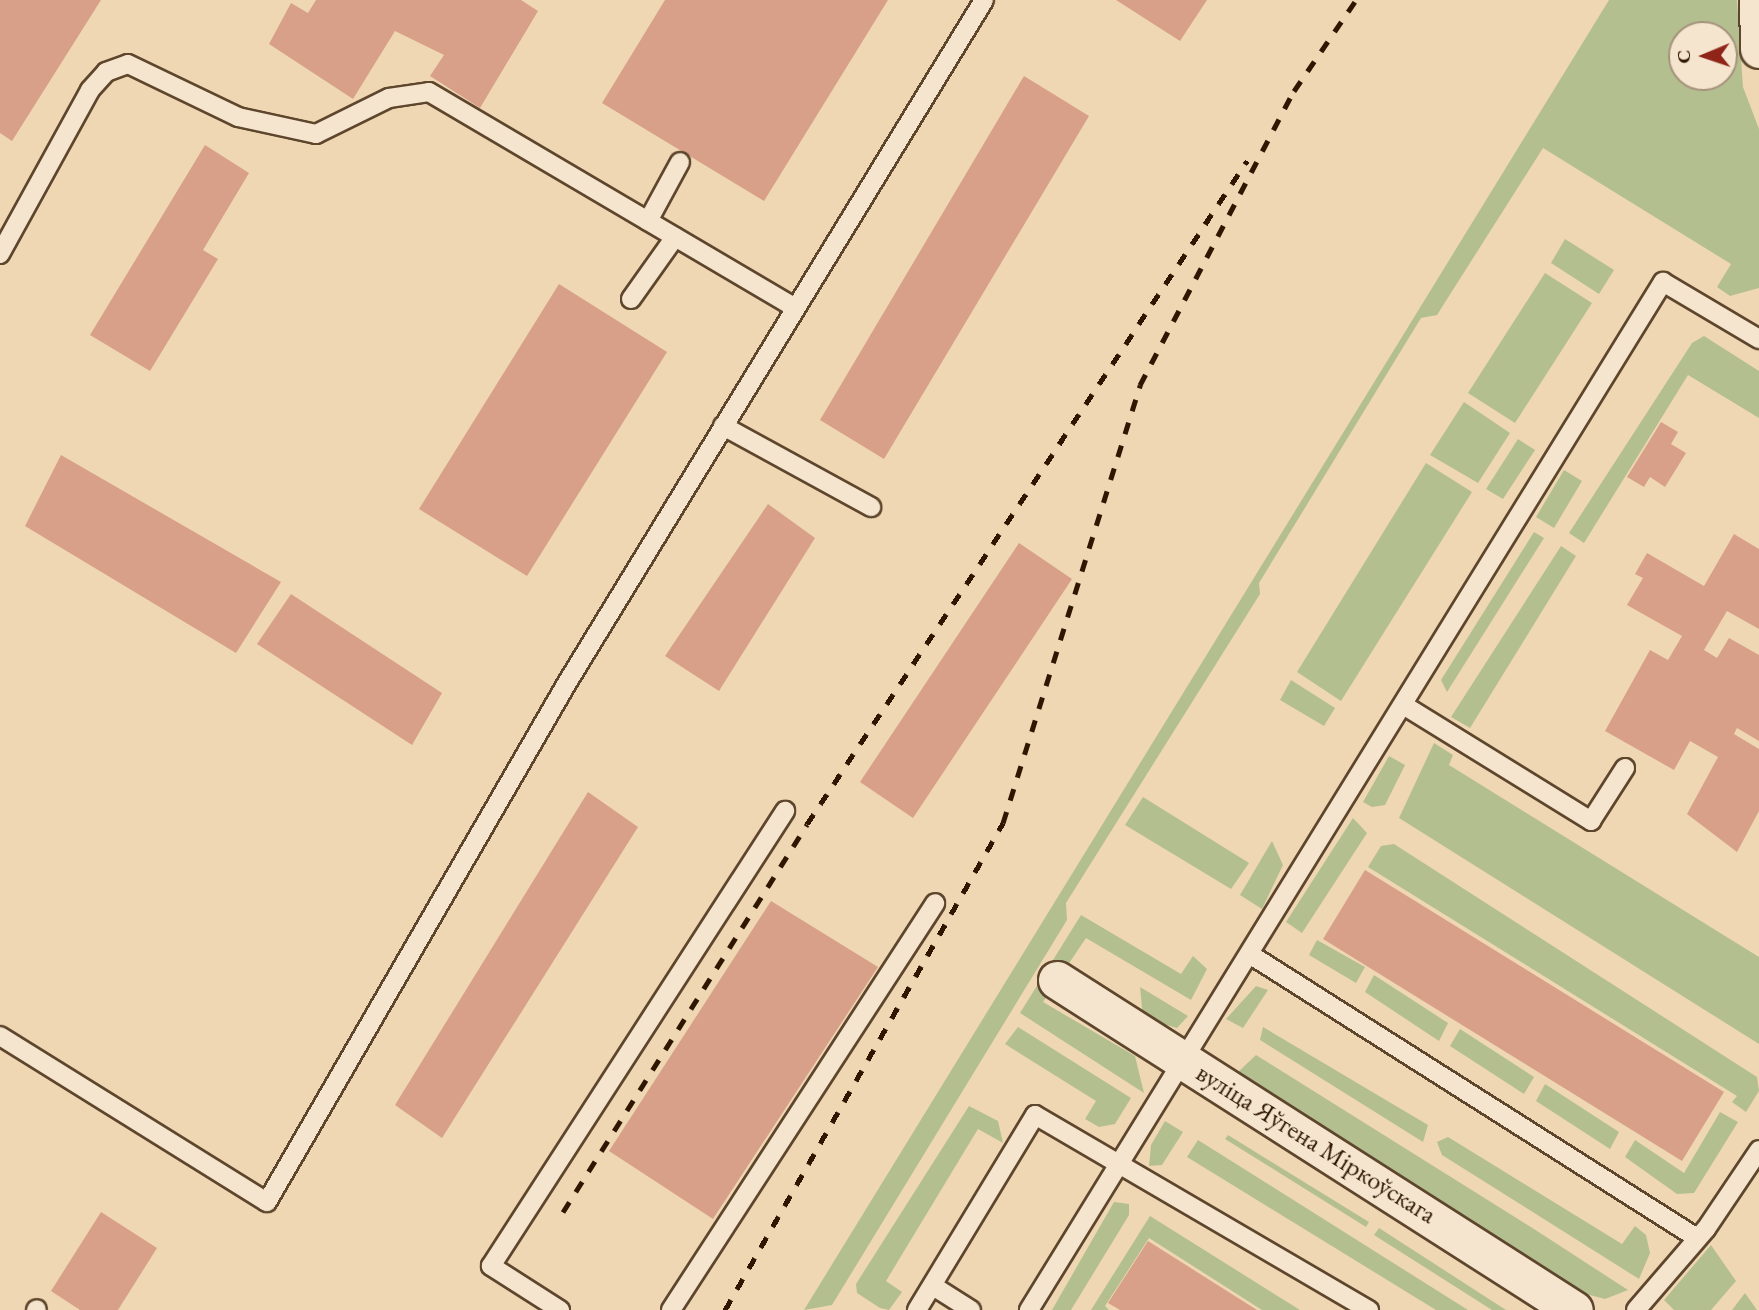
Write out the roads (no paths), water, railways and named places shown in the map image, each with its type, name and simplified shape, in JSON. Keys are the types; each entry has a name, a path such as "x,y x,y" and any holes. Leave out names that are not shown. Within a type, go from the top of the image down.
{"street":[{"path":"1758,0 1759,49"},
{"name":"вуліца Яўгена Міркоўскага","path":"1057,980 1574,1310"}],"lane":[{"path":"0,1036 267,1202 723,426 984,0"},
{"path":"0,254 90,90 106,72 128,64 238,117 316,134 389,98 429,92 795,308"},
{"path":"648,221 680,162"},
{"path":"631,299 675,237"},
{"path":"1029,1310 1405,706 1663,282 1759,339"},
{"path":"723,426 871,508"},
{"path":"1405,706 1591,821 1625,768"},
{"path":"559,1310 491,1266 785,811"},
{"path":"671,1310 935,903"},
{"path":"1251,955 1697,1238"},
{"path":"918,1310 1035,1115 1117,1167 1160,1184 1369,1310"},
{"path":"1636,1310 1697,1238 1759,1150"},
{"path":"933,1286 971,1310"}],"railway":[{"path":"725,1310 1003,823 1140,385 1294,91 1356,0"},
{"path":"563,1212 807,824 1247,161"}]}
